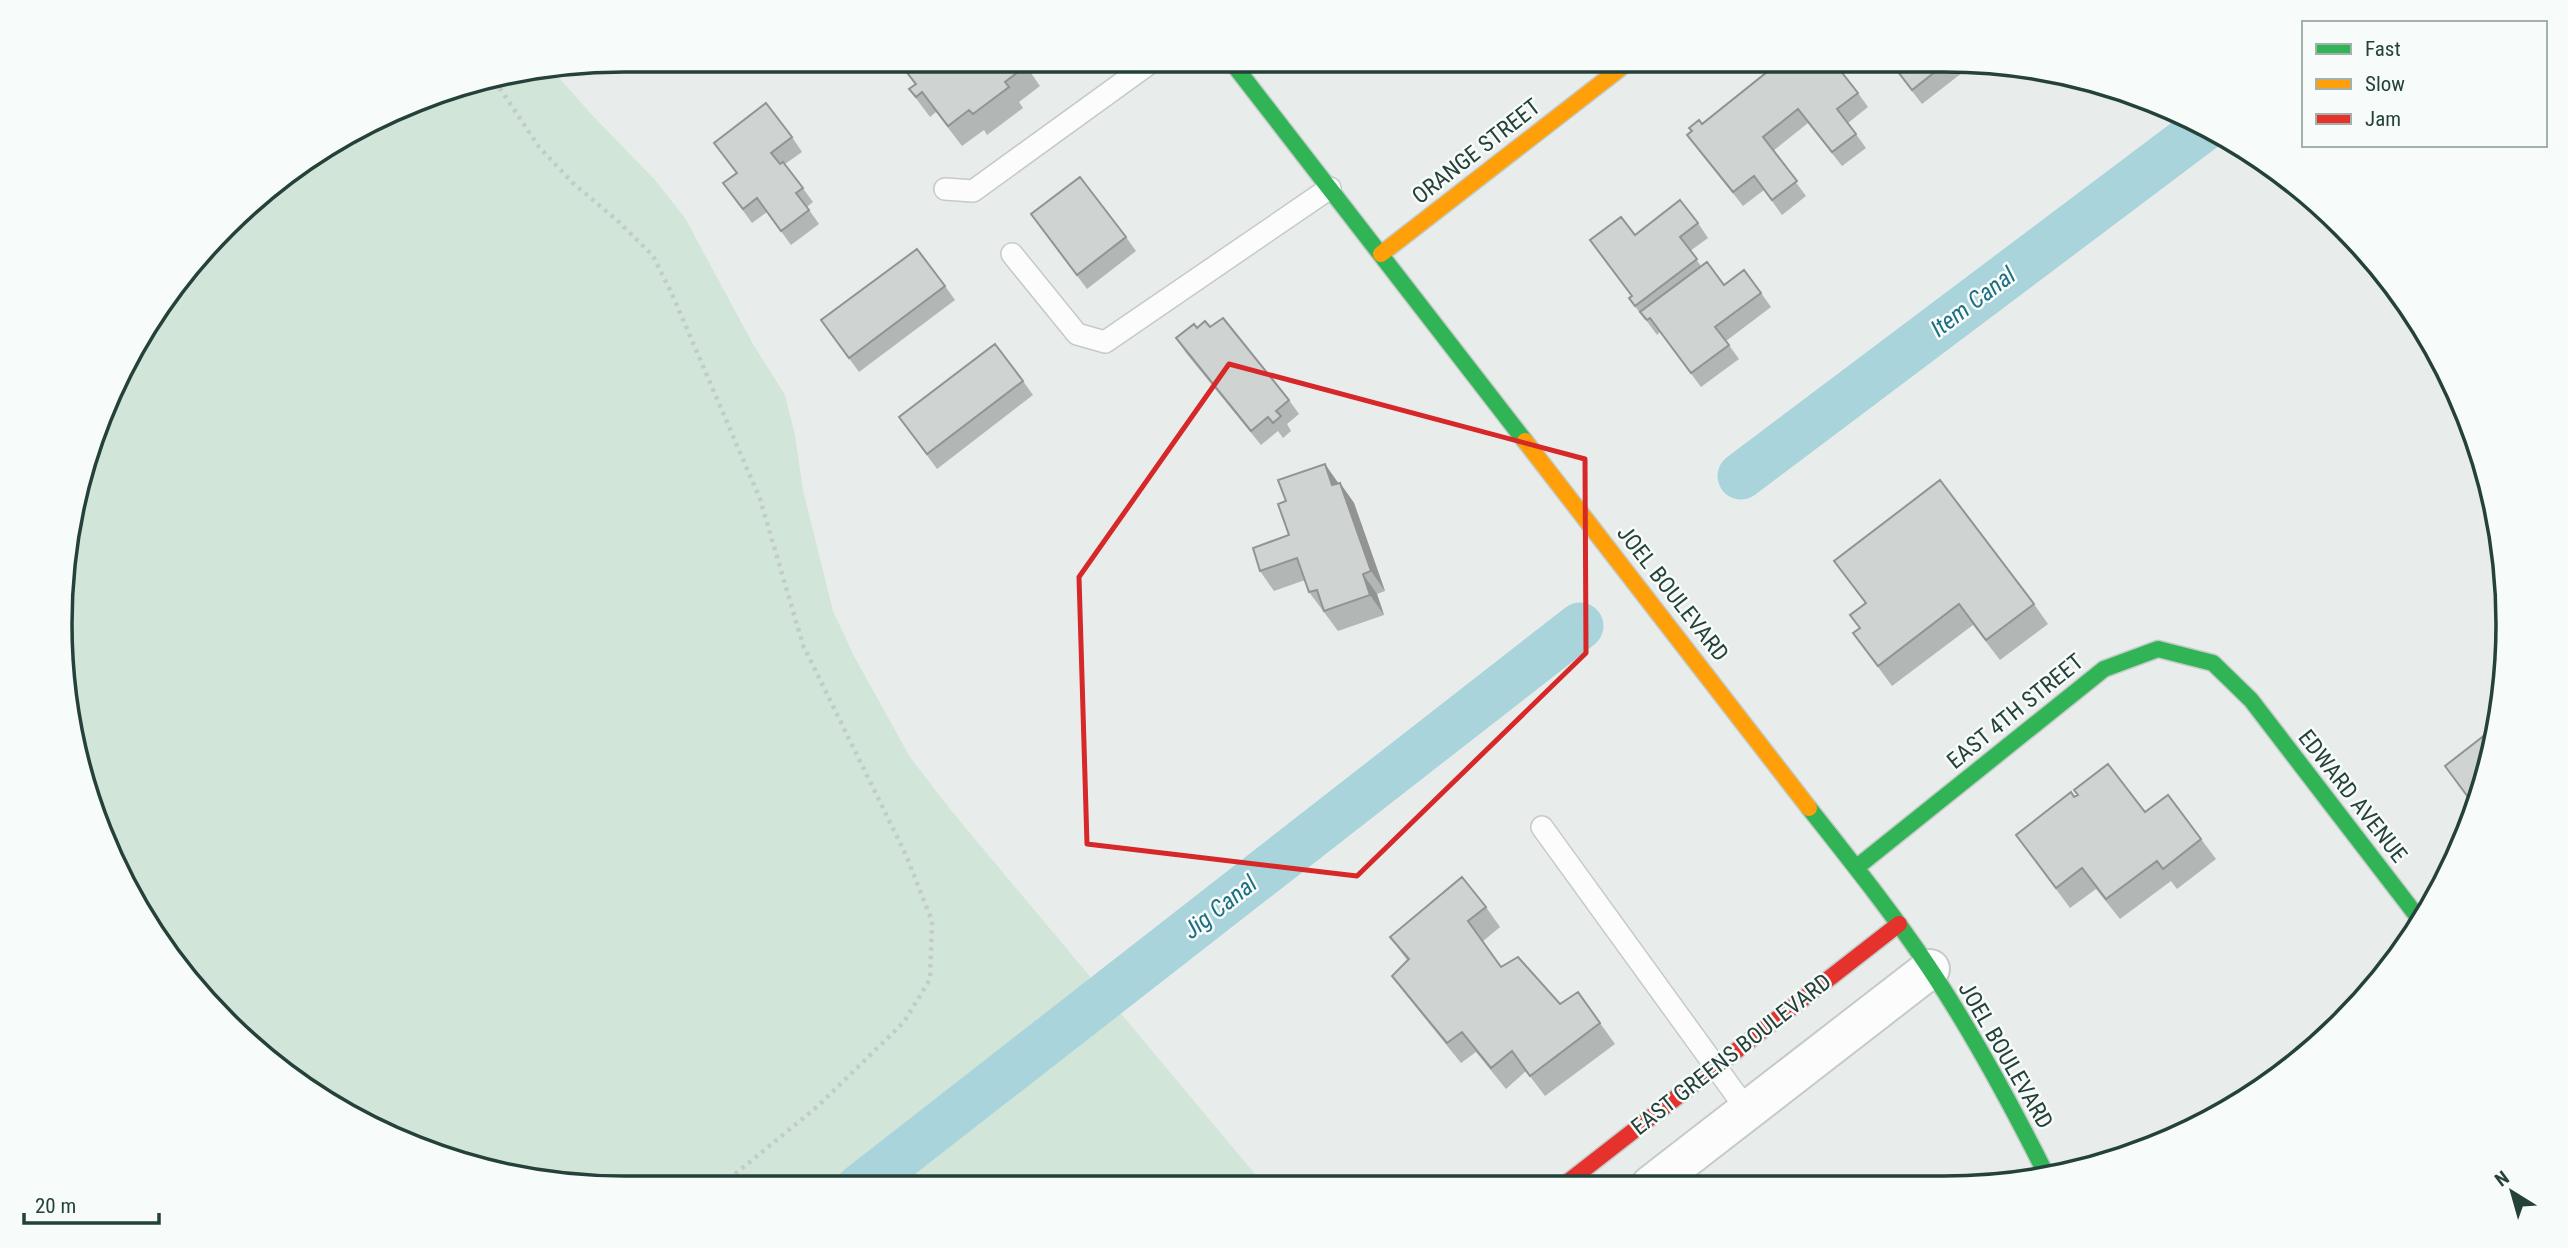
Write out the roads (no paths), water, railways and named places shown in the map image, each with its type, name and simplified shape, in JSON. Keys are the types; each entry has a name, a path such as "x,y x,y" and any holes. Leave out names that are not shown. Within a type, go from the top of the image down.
{"street":[{"name":"JOEL BOULEVARD","path":"1239,72 1899,924 1930,969 2006,1094 2042,1168"},
{"name":"ORANGE STREET","path":"1381,254 1616,72"},
{"name":"EAST 4TH STREET","path":"1857,867 2104,669 2158,649 2213,663 2251,701"},
{"name":"EDWARD AVENUE","path":"2251,701 2414,913"},
{"name":"EAST GREENS BOULEVARD","path":"1575,1176 1899,924"},
{"path":"1663,1176 1930,969"}],"lane":[{"path":"945,189 973,191 1137,72"},
{"path":"1012,254 1077,334 1105,342 1330,188"},
{"path":"1542,827 1747,1110"}],"waterway":[{"name":"Item Canal","path":"1741,476 2196,133"},
{"name":"Jig Canal","path":"874,1176 1580,626"}]}
